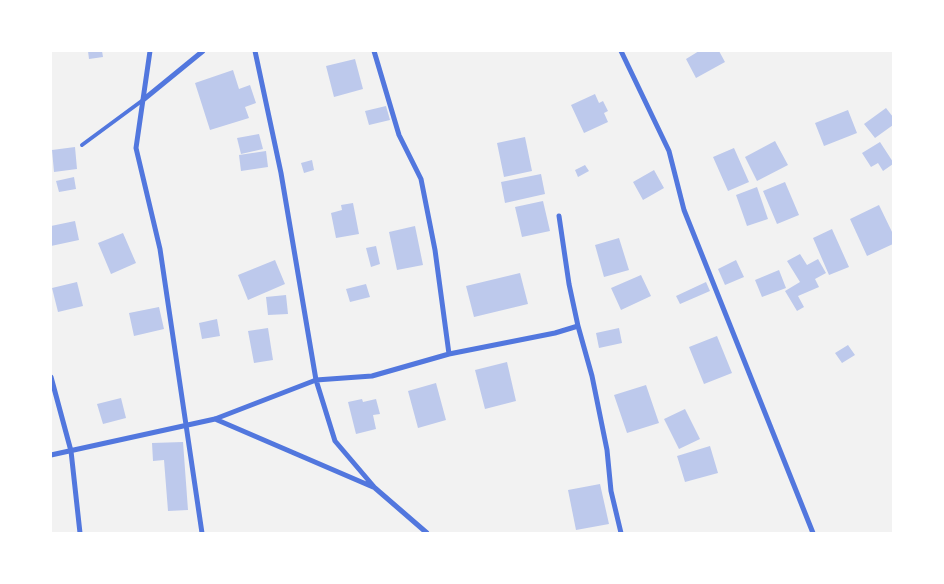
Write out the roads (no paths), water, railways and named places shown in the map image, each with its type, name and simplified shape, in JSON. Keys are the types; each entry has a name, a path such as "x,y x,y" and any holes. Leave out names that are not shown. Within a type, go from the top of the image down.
{"street":[{"path":"150,51 136,148 160,249 202,533"},
{"path":"143,100 203,51"},
{"path":"255,51 280,173 316,380 336,442 376,488 427,533"},
{"path":"374,51 399,135 421,179 435,250 449,354"},
{"path":"621,51 669,151 684,210 813,533"},
{"path":"559,216 569,284 592,376 607,450 611,491 621,533"},
{"path":"51,455 215,419 316,380 372,376 449,354 555,333 578,326"},
{"path":"51,377 71,451 80,533"},
{"path":"215,419 376,488"}],"lane":[{"path":"82,145 143,100"}]}
